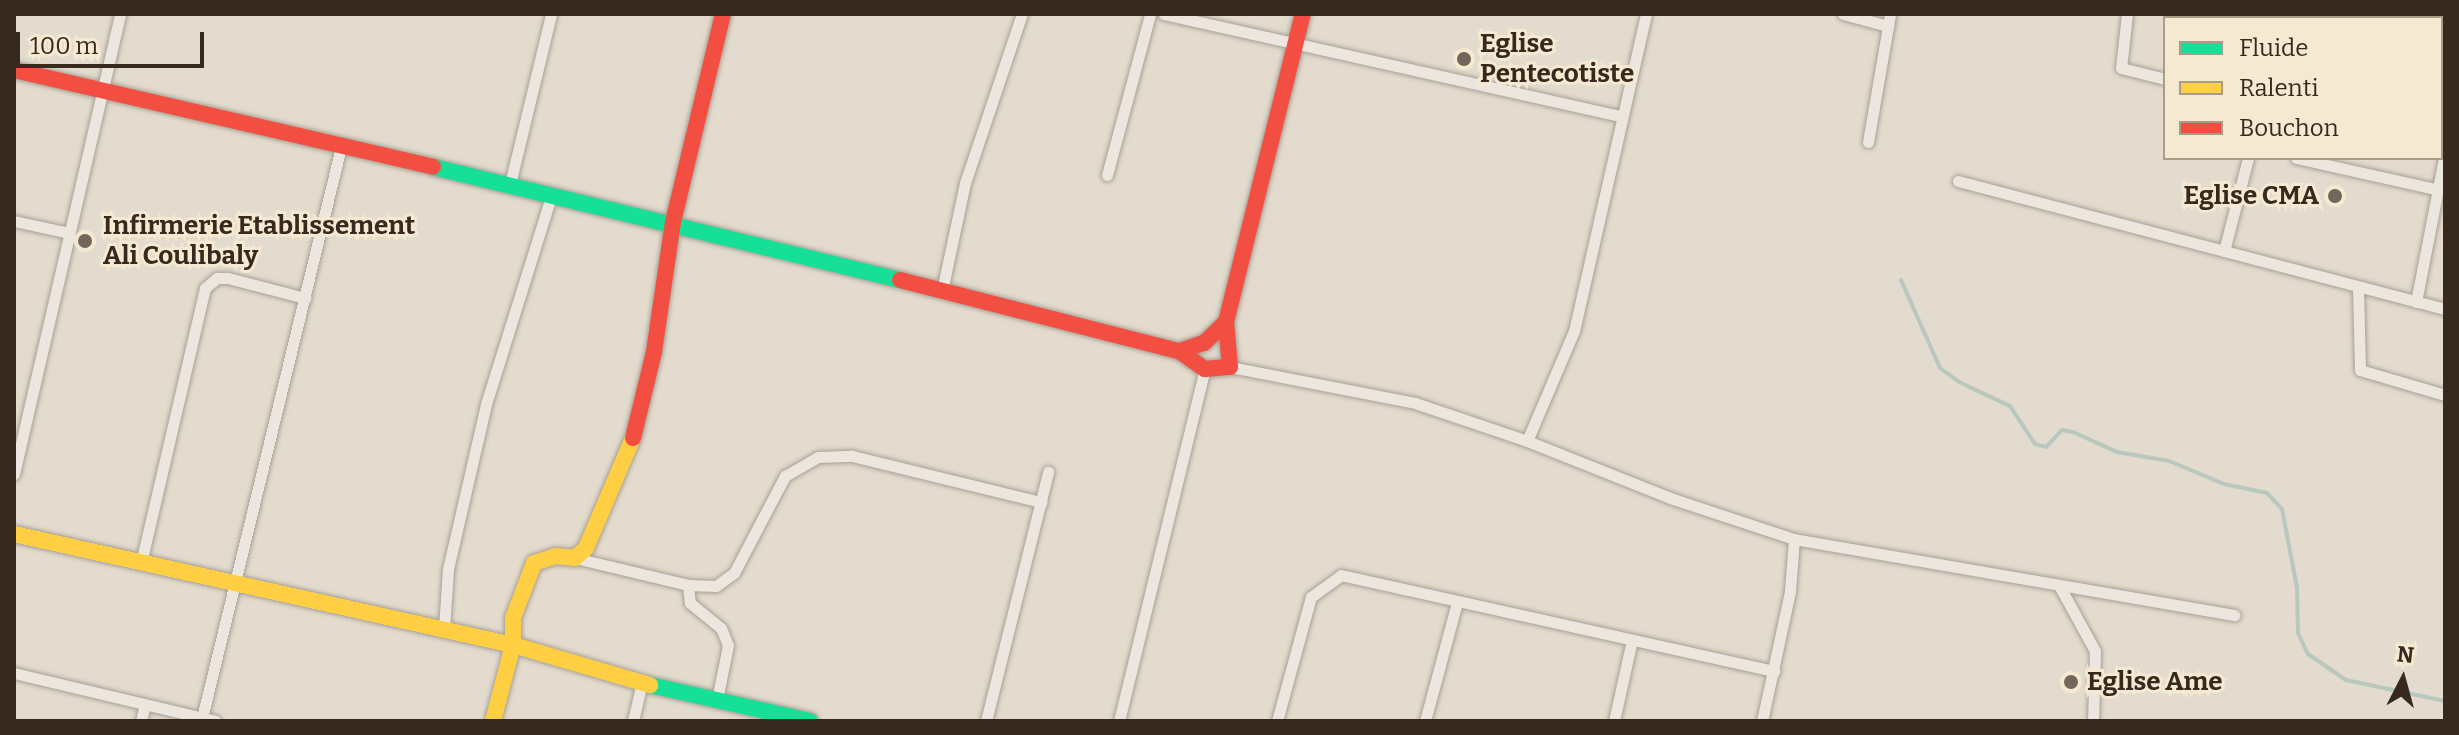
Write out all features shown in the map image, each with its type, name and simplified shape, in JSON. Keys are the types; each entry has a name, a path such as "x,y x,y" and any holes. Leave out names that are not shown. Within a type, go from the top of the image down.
{"street":[{"path":"14,474 120,14"},
{"path":"510,184 551,14"},
{"path":"575,558 599,525 628,460 654,352 673,222 723,14"},
{"path":"942,291 965,183 1022,14"},
{"path":"1107,175 1150,14"},
{"path":"1164,14 1621,116"},
{"path":"1230,367 1226,322 1303,14"},
{"path":"1527,441 1574,331 1646,14"},
{"path":"1843,14 1889,20 1868,142"},
{"path":"2127,14 2121,68 2163,78"},
{"path":"14,70 673,222 1179,351 1205,369 1230,367 1415,403 1527,441 1670,498 1794,539 2234,615"},
{"path":"202,718 341,147"},
{"path":"2416,302 2435,189 2445,153"},
{"path":"2224,251 2247,160"},
{"path":"2305,160 2435,189"},
{"path":"1958,181 2445,309"},
{"path":"444,629 448,569 486,404 552,194"},
{"path":"14,221 69,233"},
{"path":"141,563 205,288 217,278 228,278 305,298"},
{"path":"2358,287 2360,370 2445,395"},
{"path":"1179,351 1204,343 1226,322"},
{"path":"1119,721 1205,369"},
{"path":"493,721 513,645 513,618 534,563 556,556 575,558 688,585 716,586 734,573 785,476 818,457 852,456 1041,502"},
{"path":"986,721 1048,472"},
{"path":"14,534 141,563 236,580 513,645 642,683 810,721"},
{"path":"1762,721 1774,671 1794,539"},
{"path":"1277,721 1311,597 1331,579 1355,575 1457,602 1774,671"},
{"path":"688,585 690,603 721,628 728,645 717,700"},
{"path":"2060,587 2095,651 2093,721"},
{"path":"1425,721 1457,602"},
{"path":"1614,721 1632,640"},
{"path":"14,673 215,721"},
{"path":"633,721 642,683"},
{"path":"141,721 145,704"}],"waterway":[{"path":"1901,280 1940,368 1959,382 2010,406 2035,444 2046,447 2062,430 2073,432 2117,452 2169,461 2224,484 2267,493 2282,509 2297,588 2298,633 2308,654 2346,680 2445,701"}],"traffic: fast":[{"path":"433,167 900,280"},
{"path":"650,685 810,721"}],"traffic: slow":[{"path":"493,721 513,645 513,618 534,563 556,556 575,558 586,548 633,438"},
{"path":"14,534 513,645 650,685"}],"traffic: jam":[{"path":"633,438 654,352 673,222 723,14"},
{"path":"1179,351 1204,343 1226,322 1303,14"},
{"path":"14,70 433,167"},
{"path":"900,280 1179,351 1205,369 1230,367 1226,322"}],"place":[{"name":"Eglise Pentecotiste","path":"1464,59"},
{"name":"Eglise CMA","path":"2335,196"},
{"name":"Infirmerie Etablissement Ali Coulibaly","path":"85,241"},
{"name":"Eglise Ame","path":"2071,682"}]}
